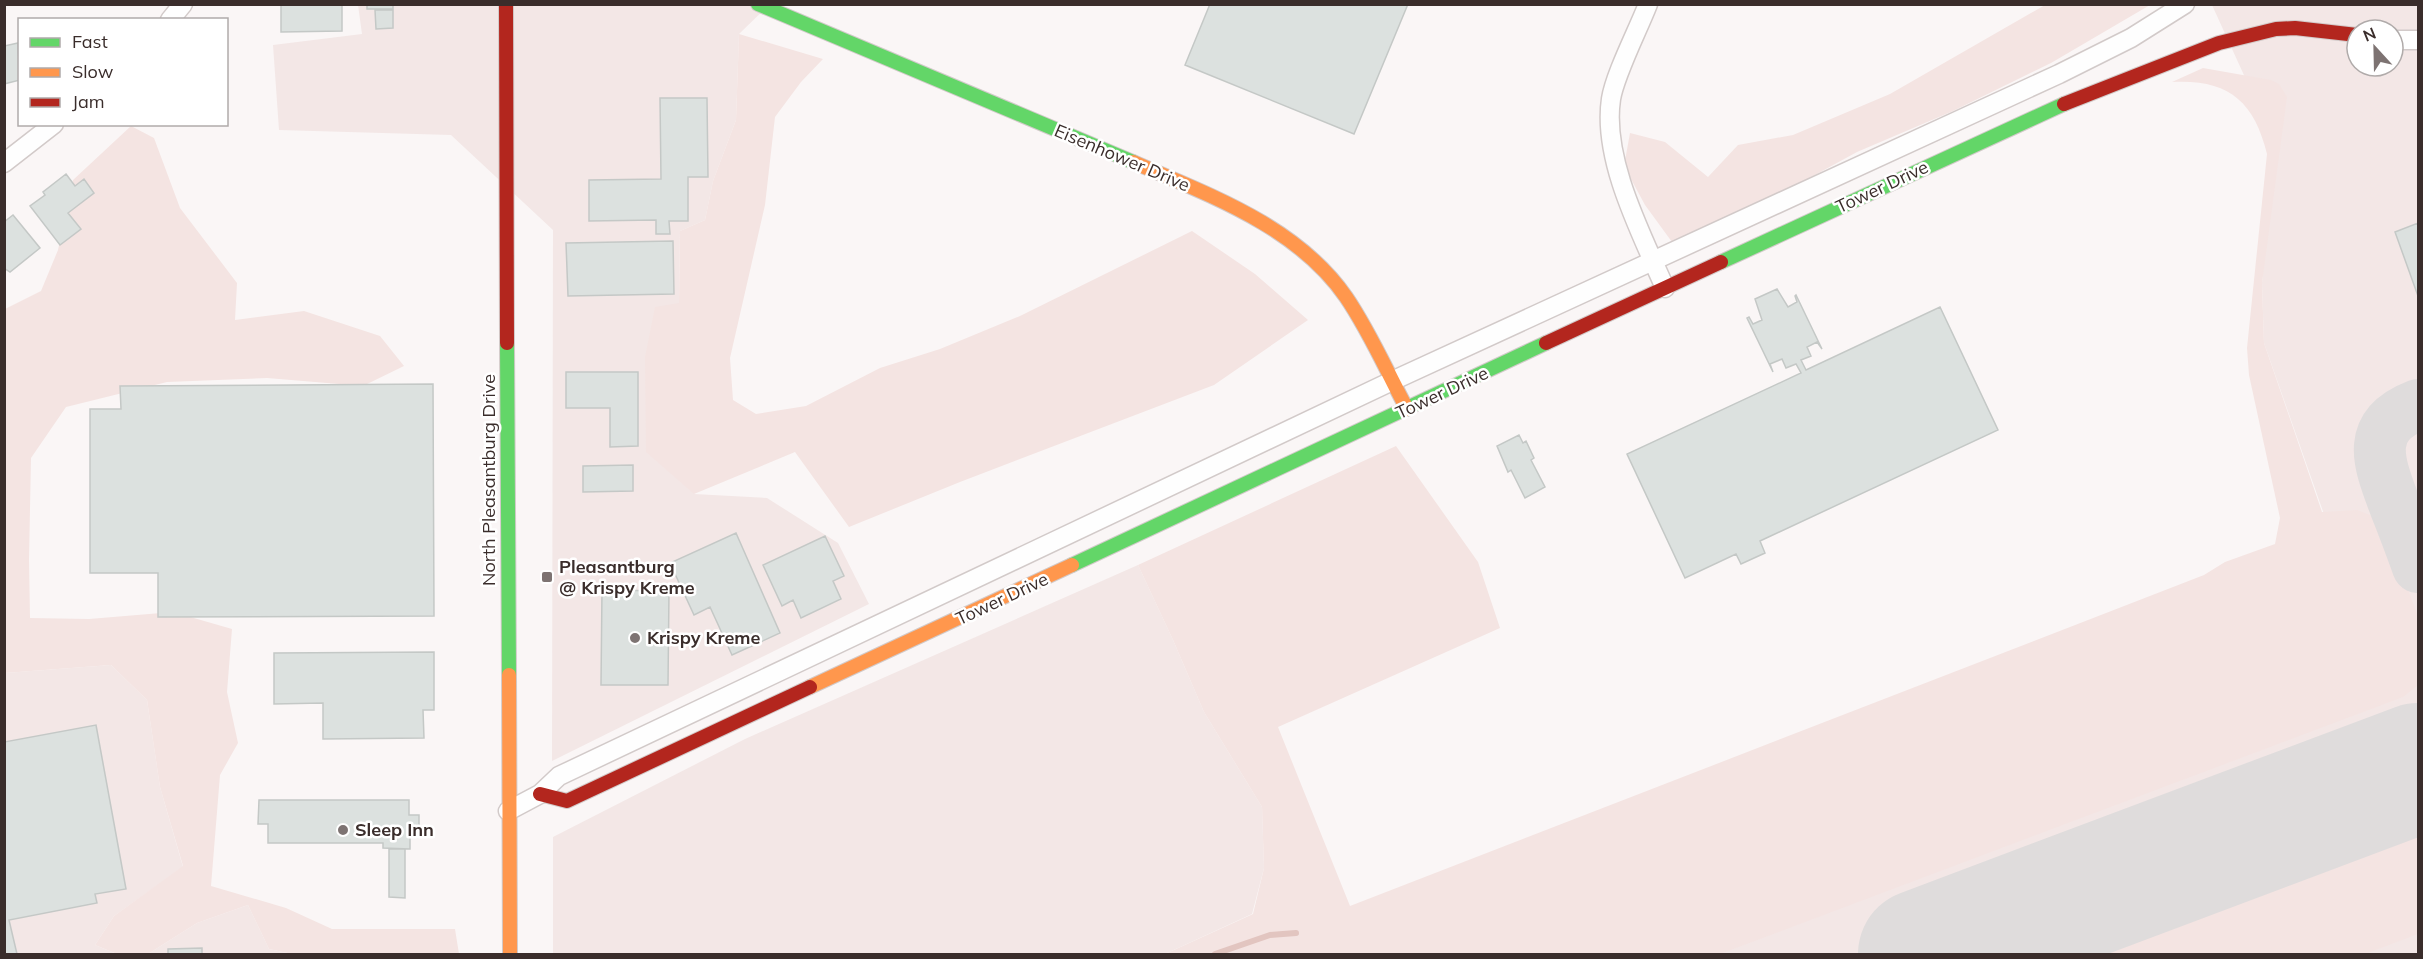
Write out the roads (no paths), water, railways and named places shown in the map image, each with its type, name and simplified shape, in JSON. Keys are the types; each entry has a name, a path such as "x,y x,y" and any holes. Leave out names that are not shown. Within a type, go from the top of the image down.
{"street":[{"path":"172,18 183,4"},
{"name":"North Pleasantburg Drive","path":"506,4 510,954"},
{"name":"Eisenhower Drive","path":"758,4 1241,209 1273,229 1317,265 1344,295 1407,409"},
{"path":"1648,4 1612,97 1609,124 1614,156 1637,225 1665,288"},
{"name":"Tower Drive","path":"508,811 540,794 559,776 1392,381 2059,74 2132,38 2185,4"},
{"name":"Tower Drive","path":"540,794 567,801 2055,107 2219,43 2276,29 2295,28 2345,34"},
{"path":"4,163 51,126"}],"waterway":[{"path":"1215,954 1270,935 1296,933"}],"place":[{"name":"Pleasantburg @ Krispy Kreme","path":"547,577"},
{"name":"Krispy Kreme","path":"635,638"},
{"name":"Sleep Inn","path":"343,830"}]}
